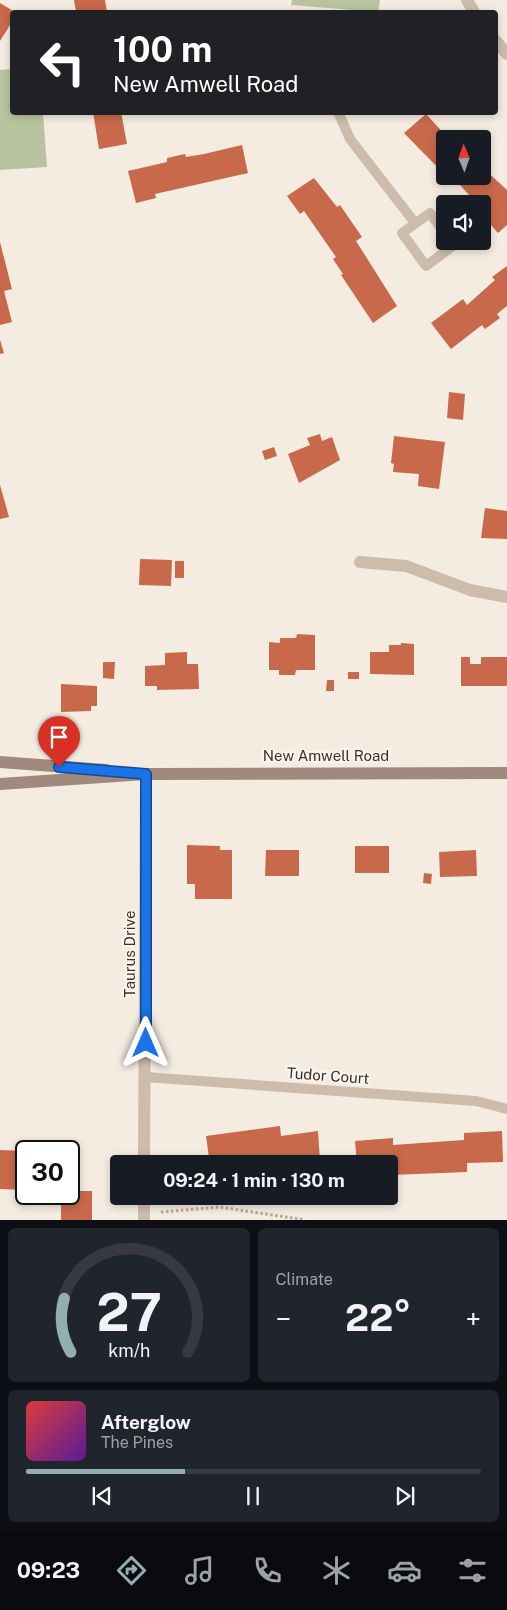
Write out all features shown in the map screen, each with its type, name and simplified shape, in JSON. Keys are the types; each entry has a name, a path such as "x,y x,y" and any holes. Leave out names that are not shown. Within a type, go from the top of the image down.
{"street":[{"path":"498,44 507,54"},
{"path":"360,562 406,566 470,590 507,597"},
{"name":"New Amwell Road","path":"0,762 146,774"},
{"name":"New Amwell Road","path":"0,784 146,774 507,773"},
{"name":"Taurus Drive","path":"144,1155 146,774"},
{"path":"144,1205 144,1220"}],"lane":[{"path":"339,115 350,139 415,224"},
{"path":"436,221 430,213 402,233 426,266 448,250"},
{"name":"Tudor Court","path":"145,1077 476,1101 507,1110"}],"path":[{"path":"161,1212 220,1207 305,1220"}],"green space":[{"path":"292,0 380,0 378,10 291,5"},
{"path":"10,69 10,115 43,115 47,167 0,170 0,70"}],"building":[{"path":"74,0 105,0 107,10 76,10"},
{"path":"0,3 12,10 10,10 10,25 0,41"},
{"path":"93,115 122,115 127,144 99,149"},
{"path":"425,115 441,130 436,130 436,166 404,133"},
{"path":"242,145 248,173 155,194 156,198 136,203 128,171 167,162 167,158 185,154 186,157 204,154"},
{"path":"491,175 507,190 507,225 498,233 491,225 491,195 469,195 460,185 491,185"},
{"path":"314,178 337,207 340,205 362,237 356,241 397,306 373,323 341,275 343,274 333,259 336,257 304,211 300,214 287,196"},
{"path":"0,242 12,289 4,291 12,322 0,325"},
{"path":"507,266 507,306 497,314 500,318 485,329 482,325 451,349 431,323 463,299 467,305 495,280 492,277"},
{"path":"0,340 4,353 0,354"},
{"path":"449,392 465,394 463,420 447,418"},
{"path":"320,434 322,441 332,437 340,460 299,483 288,454 310,445 307,438"},
{"path":"394,436 445,442 439,489 418,486 419,474 393,472 394,464 391,463"},
{"path":"274,447 277,456 265,460 262,451"},
{"path":"0,485 9,517 0,519"},
{"path":"485,508 507,511 507,539 481,538"},
{"path":"140,559 172,560 171,586 139,585"},
{"path":"175,561 184,561 184,578 175,578"},
{"path":"297,634 315,635 315,670 296,670 295,675 279,675 279,670 269,670 269,642 280,643 280,638 296,638"},
{"path":"401,643 414,644 414,675 370,674 370,652 389,652 389,645 401,645"},
{"path":"187,652 187,664 198,664 199,689 157,690 157,686 145,686 145,666 165,665 165,653"},
{"path":"461,657 470,657 470,664 481,664 481,657 507,657 507,686 461,686"},
{"path":"103,662 115,662 114,679 103,678"},
{"path":"348,672 359,672 359,679 348,679"},
{"path":"327,680 334,680 334,691 326,691"},
{"path":"61,684 97,686 97,706 91,706 91,711 61,712"},
{"path":"187,845 220,846 220,850 232,850 232,899 195,899 195,884 187,884"},
{"path":"355,846 389,846 389,873 355,873"},
{"path":"266,850 299,850 299,876 265,876"},
{"path":"476,850 477,876 440,877 439,852"},
{"path":"424,873 432,874 431,884 423,883"},
{"path":"280,1126 281,1136 318,1131 320,1155 209,1155 206,1136"},
{"path":"502,1131 503,1162 467,1163 467,1172 398,1175 398,1155 356,1155 355,1141 393,1138 393,1145 464,1140 464,1133"},
{"path":"0,1150 15,1151 15,1190 0,1189"},
{"path":"80,1191 92,1191 92,1220 61,1220 61,1205 80,1205"}],"route":[{"path":"59,767 146,774 146,1043"}]}
